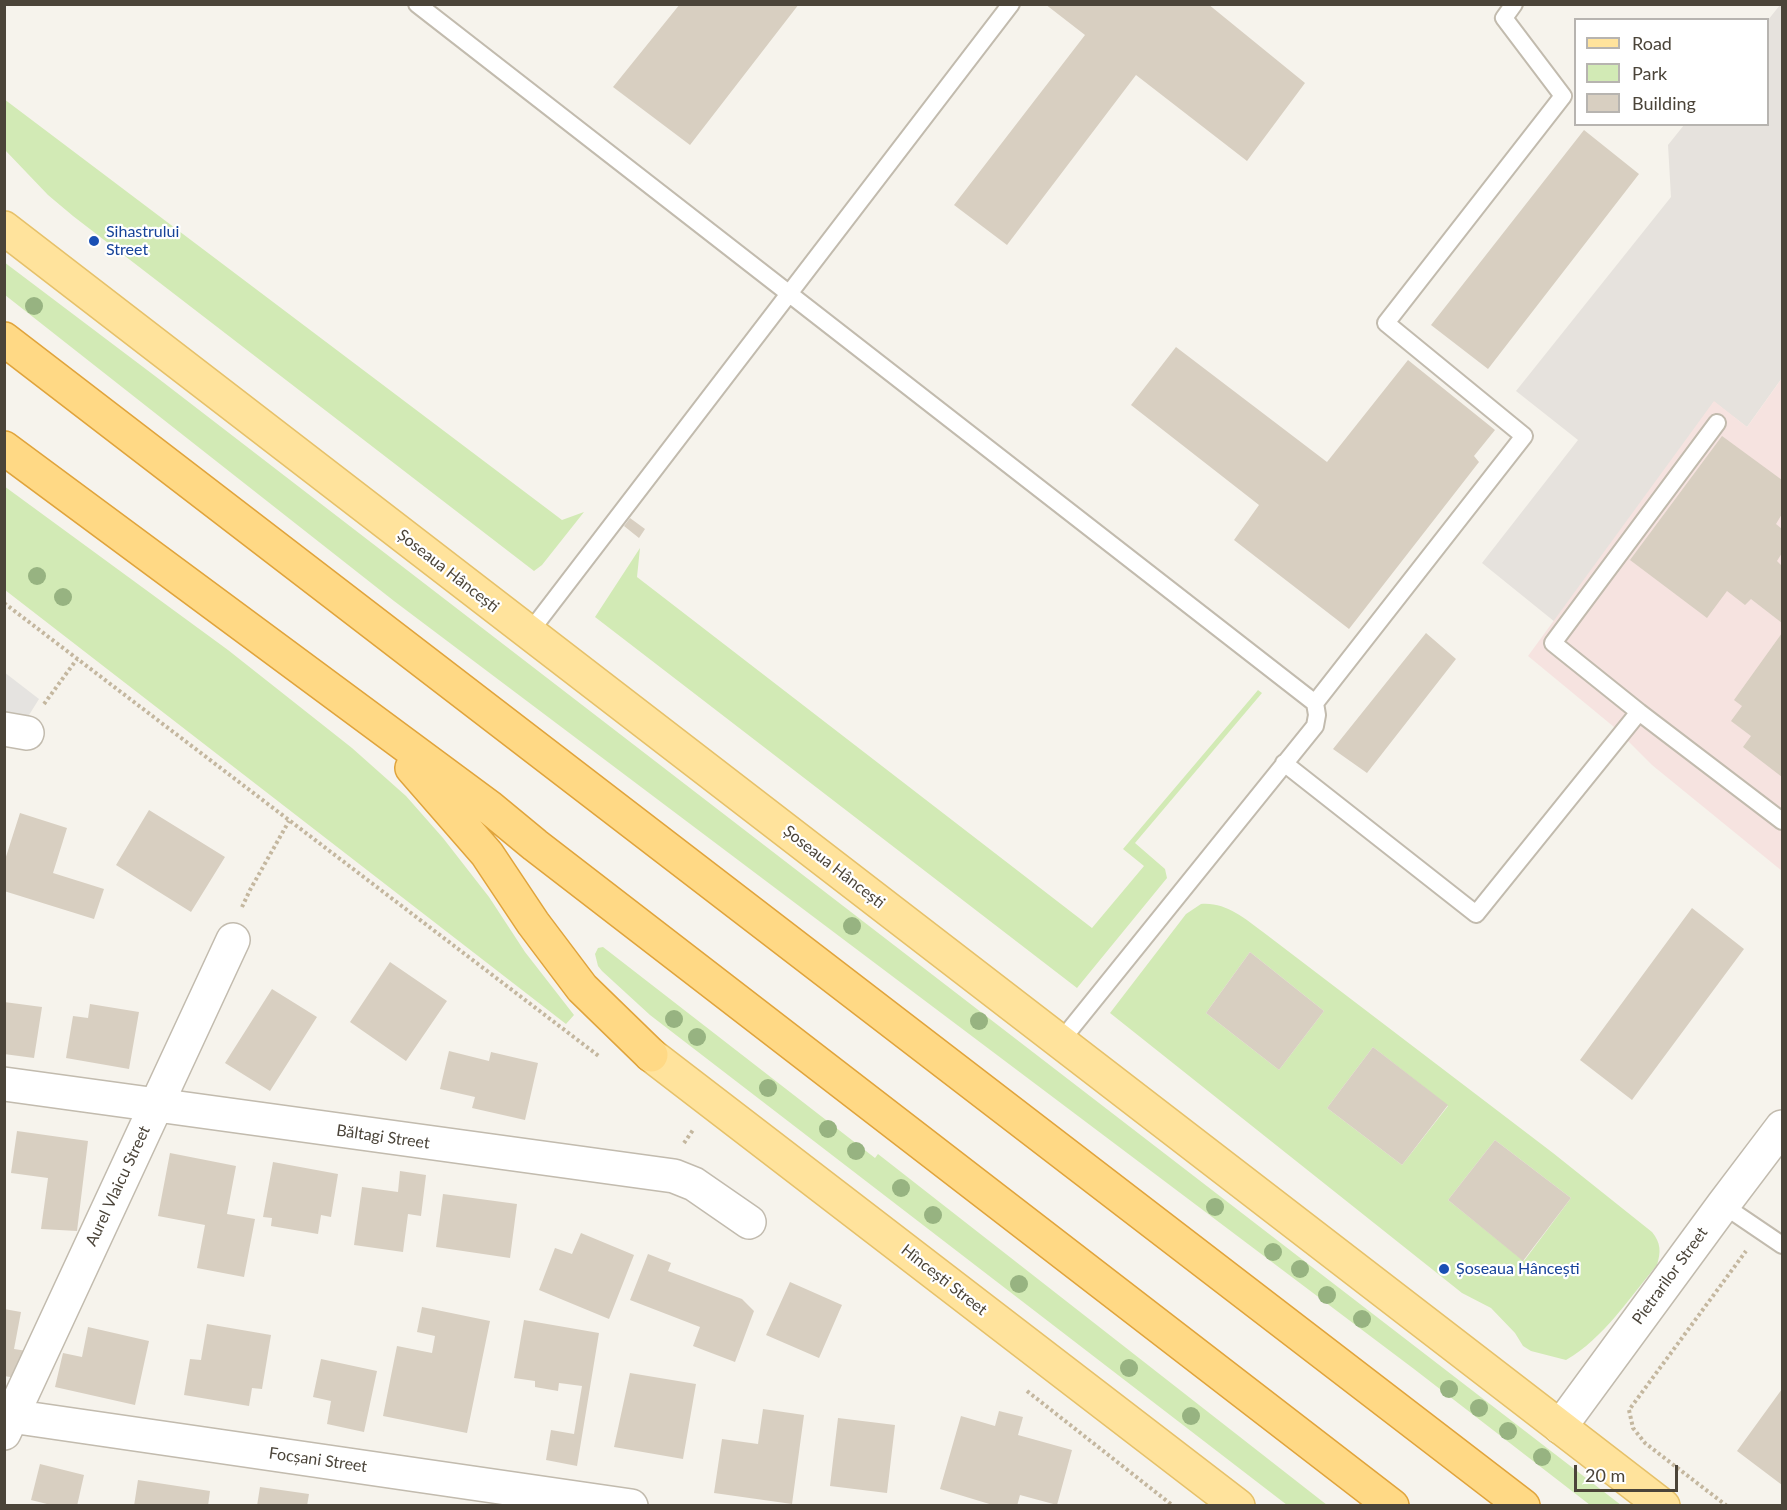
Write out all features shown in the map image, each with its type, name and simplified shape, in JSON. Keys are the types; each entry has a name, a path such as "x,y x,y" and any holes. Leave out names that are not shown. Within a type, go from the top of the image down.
{"highway":[{"path":"4,339 1523,1506"},
{"path":"4,448 489,807 544,852 1392,1506"},
{"path":"335,694 424,779 487,854 533,923 582,988 651,1055"}],"main road":[{"name":"Șoseaua Hâncești","path":"4,228 1664,1506"},
{"name":"Hîncești Street","path":"651,1055 1238,1506"}],"street":[{"name":"Aurel Vlaicu Street","path":"7,1422 233,940"},
{"name":"Băltagi Street","path":"4,1084 674,1176 694,1184 749,1222"},
{"name":"Pietrarilor Street","path":"1560,1427 1722,1205 1782,1127"},
{"name":"Focșani Street","path":"7,1422 631,1506"}],"lane":[{"path":"417,4 1315,703 1317,715 1315,726 1060,1042"},
{"path":"529,633 1011,4"},
{"path":"1315,703 1524,436 1386,323 1563,96 1504,18 1514,4"},
{"path":"1717,423 1553,643 1782,821"},
{"path":"1284,763 1476,914 1639,712"},
{"path":"1722,1205 1782,1245"}],"path":[{"path":"4,603 542,1012"},
{"path":"16,731 45,702 77,659"},
{"path":"233,940 250,890 289,821"},
{"path":"1727,1506 1645,1443 1633,1428 1629,1410 1761,1231"}],"shaded area":[{"path":"1782,5 1782,378 1747,427 1714,402 1555,622 1482,563 1578,440 1516,391 1671,197 1668,145 1683,126 1769,126 1769,19"},
{"path":"1782,378 1782,871 1652,765 1614,727 1528,656 1714,401 1747,427"},
{"path":"4,672 39,699 24,723 5,719"}],"green space":[{"path":"4,99 562,520 584,512 542,565 534,571 48,195 5,150"},
{"path":"4,262 1621,1505 1590,1505 1414,1369 394,601 5,295"},
{"path":"4,486 228,650 352,748 406,796 443,838 489,897 525,952 574,1015 566,1024 5,590"},
{"path":"640,548 637,577 1092,928 1144,866 1123,849 1258,690 1262,693 1135,843 1165,869 1167,878 1077,988 595,617"},
{"path":"1201,904 1210,904 1227,908 1242,916 1553,1153 1652,1232 1659,1248 1657,1265 1592,1341 1566,1360 1531,1351 1523,1346 1515,1333 1491,1308 1462,1293 1110,1013 1186,914","holes":["1250,952 1324,1011 1279,1070 1206,1013","1373,1047 1448,1106 1402,1165 1327,1108","1495,1140 1571,1198 1524,1261 1448,1200"]},
{"path":"603,947 875,1158 878,1154 1327,1505 1287,1505 650,1015 598,966 595,954 598,948"}],"building":[{"path":"680,4 799,4 690,145 613,87"},
{"path":"1045,4 1208,4 1305,83 1247,161 1136,75 1007,245 954,205 1085,35"},
{"path":"1584,130 1639,174 1488,369 1431,325"},
{"path":"1176,347 1327,462 1408,360 1495,430 1474,456 1479,462 1349,629 1234,540 1259,505 1131,405"},
{"path":"1722,436 1782,480 1782,514 1776,524 1782,529 1782,553 1777,561 1782,566 1782,623 1751,599 1745,605 1727,591 1707,618 1630,560"},
{"path":"630,518 645,529 639,538 624,526"},
{"path":"1426,633 1456,659 1367,773 1333,749"},
{"path":"1782,633 1782,777 1743,747 1751,736 1731,721 1742,706 1734,700"},
{"path":"149,810 225,857 191,912 116,865"},
{"path":"20,813 67,828 53,873 104,889 94,919 4,891 4,863"},
{"path":"1692,908 1744,949 1632,1100 1580,1060"},
{"path":"1250,952 1324,1011 1279,1070 1206,1013"},
{"path":"390,962 447,1001 406,1061 350,1022"},
{"path":"272,989 317,1017 270,1091 225,1063"},
{"path":"4,1002 42,1007 34,1058 4,1054"},
{"path":"90,1004 139,1012 129,1069 66,1058 73,1016 88,1018"},
{"path":"1373,1047 1448,1105 1402,1165 1327,1108"},
{"path":"449,1051 489,1061 491,1052 538,1063 525,1120 472,1108 475,1097 440,1089"},
{"path":"17,1131 88,1141 77,1231 41,1229 48,1178 11,1173"},
{"path":"1495,1140 1571,1198 1523,1261 1448,1200"},
{"path":"170,1153 236,1166 227,1214 255,1219 244,1277 197,1268 205,1225 158,1216"},
{"path":"273,1162 338,1174 331,1217 321,1215 318,1234 271,1226 272,1218 263,1217"},
{"path":"400,1171 426,1175 421,1216 408,1214 403,1252 354,1245 362,1187 398,1192"},
{"path":"443,1194 517,1204 510,1258 436,1247"},
{"path":"581,1233 634,1255 609,1319 539,1290 555,1248 572,1254"},
{"path":"648,1254 671,1263 668,1271 742,1299 754,1311 735,1362 693,1346 700,1327 630,1300"},
{"path":"790,1282 842,1305 819,1358 766,1335"},
{"path":"422,1307 490,1321 467,1433 383,1416 397,1346 432,1353 435,1336 417,1332"},
{"path":"4,1309 21,1312 14,1349 27,1351 22,1379 4,1376"},
{"path":"524,1320 599,1333 577,1466 546,1460 551,1430 574,1434 582,1386 559,1383 558,1391 535,1387 535,1381 514,1378"},
{"path":"207,1324 271,1335 262,1389 252,1388 249,1406 184,1395 190,1359 201,1360"},
{"path":"88,1327 149,1341 135,1405 55,1387 63,1353 82,1357"},
{"path":"321,1359 377,1371 364,1432 327,1424 331,1401 313,1397"},
{"path":"630,1373 696,1384 683,1459 614,1447"},
{"path":"1782,1389 1782,1485 1737,1451"},
{"path":"763,1409 804,1415 792,1504 714,1493 722,1439 758,1444"},
{"path":"999,1411 1023,1417 1018,1435 1072,1450 1057,1505 1020,1495 1017,1506 996,1506 940,1489 961,1416 995,1426"},
{"path":"838,1418 895,1425 887,1493 830,1486"},
{"path":"40,1464 84,1475 77,1506 55,1506 31,1500"},
{"path":"138,1480 210,1491 208,1506 134,1506"},
{"path":"260,1487 309,1494 307,1506 257,1506"}],"place":[{"name":"Sihastrului Street","path":"94,241"},
{"name":"Șoseaua Hâncești","path":"1444,1269"}]}
